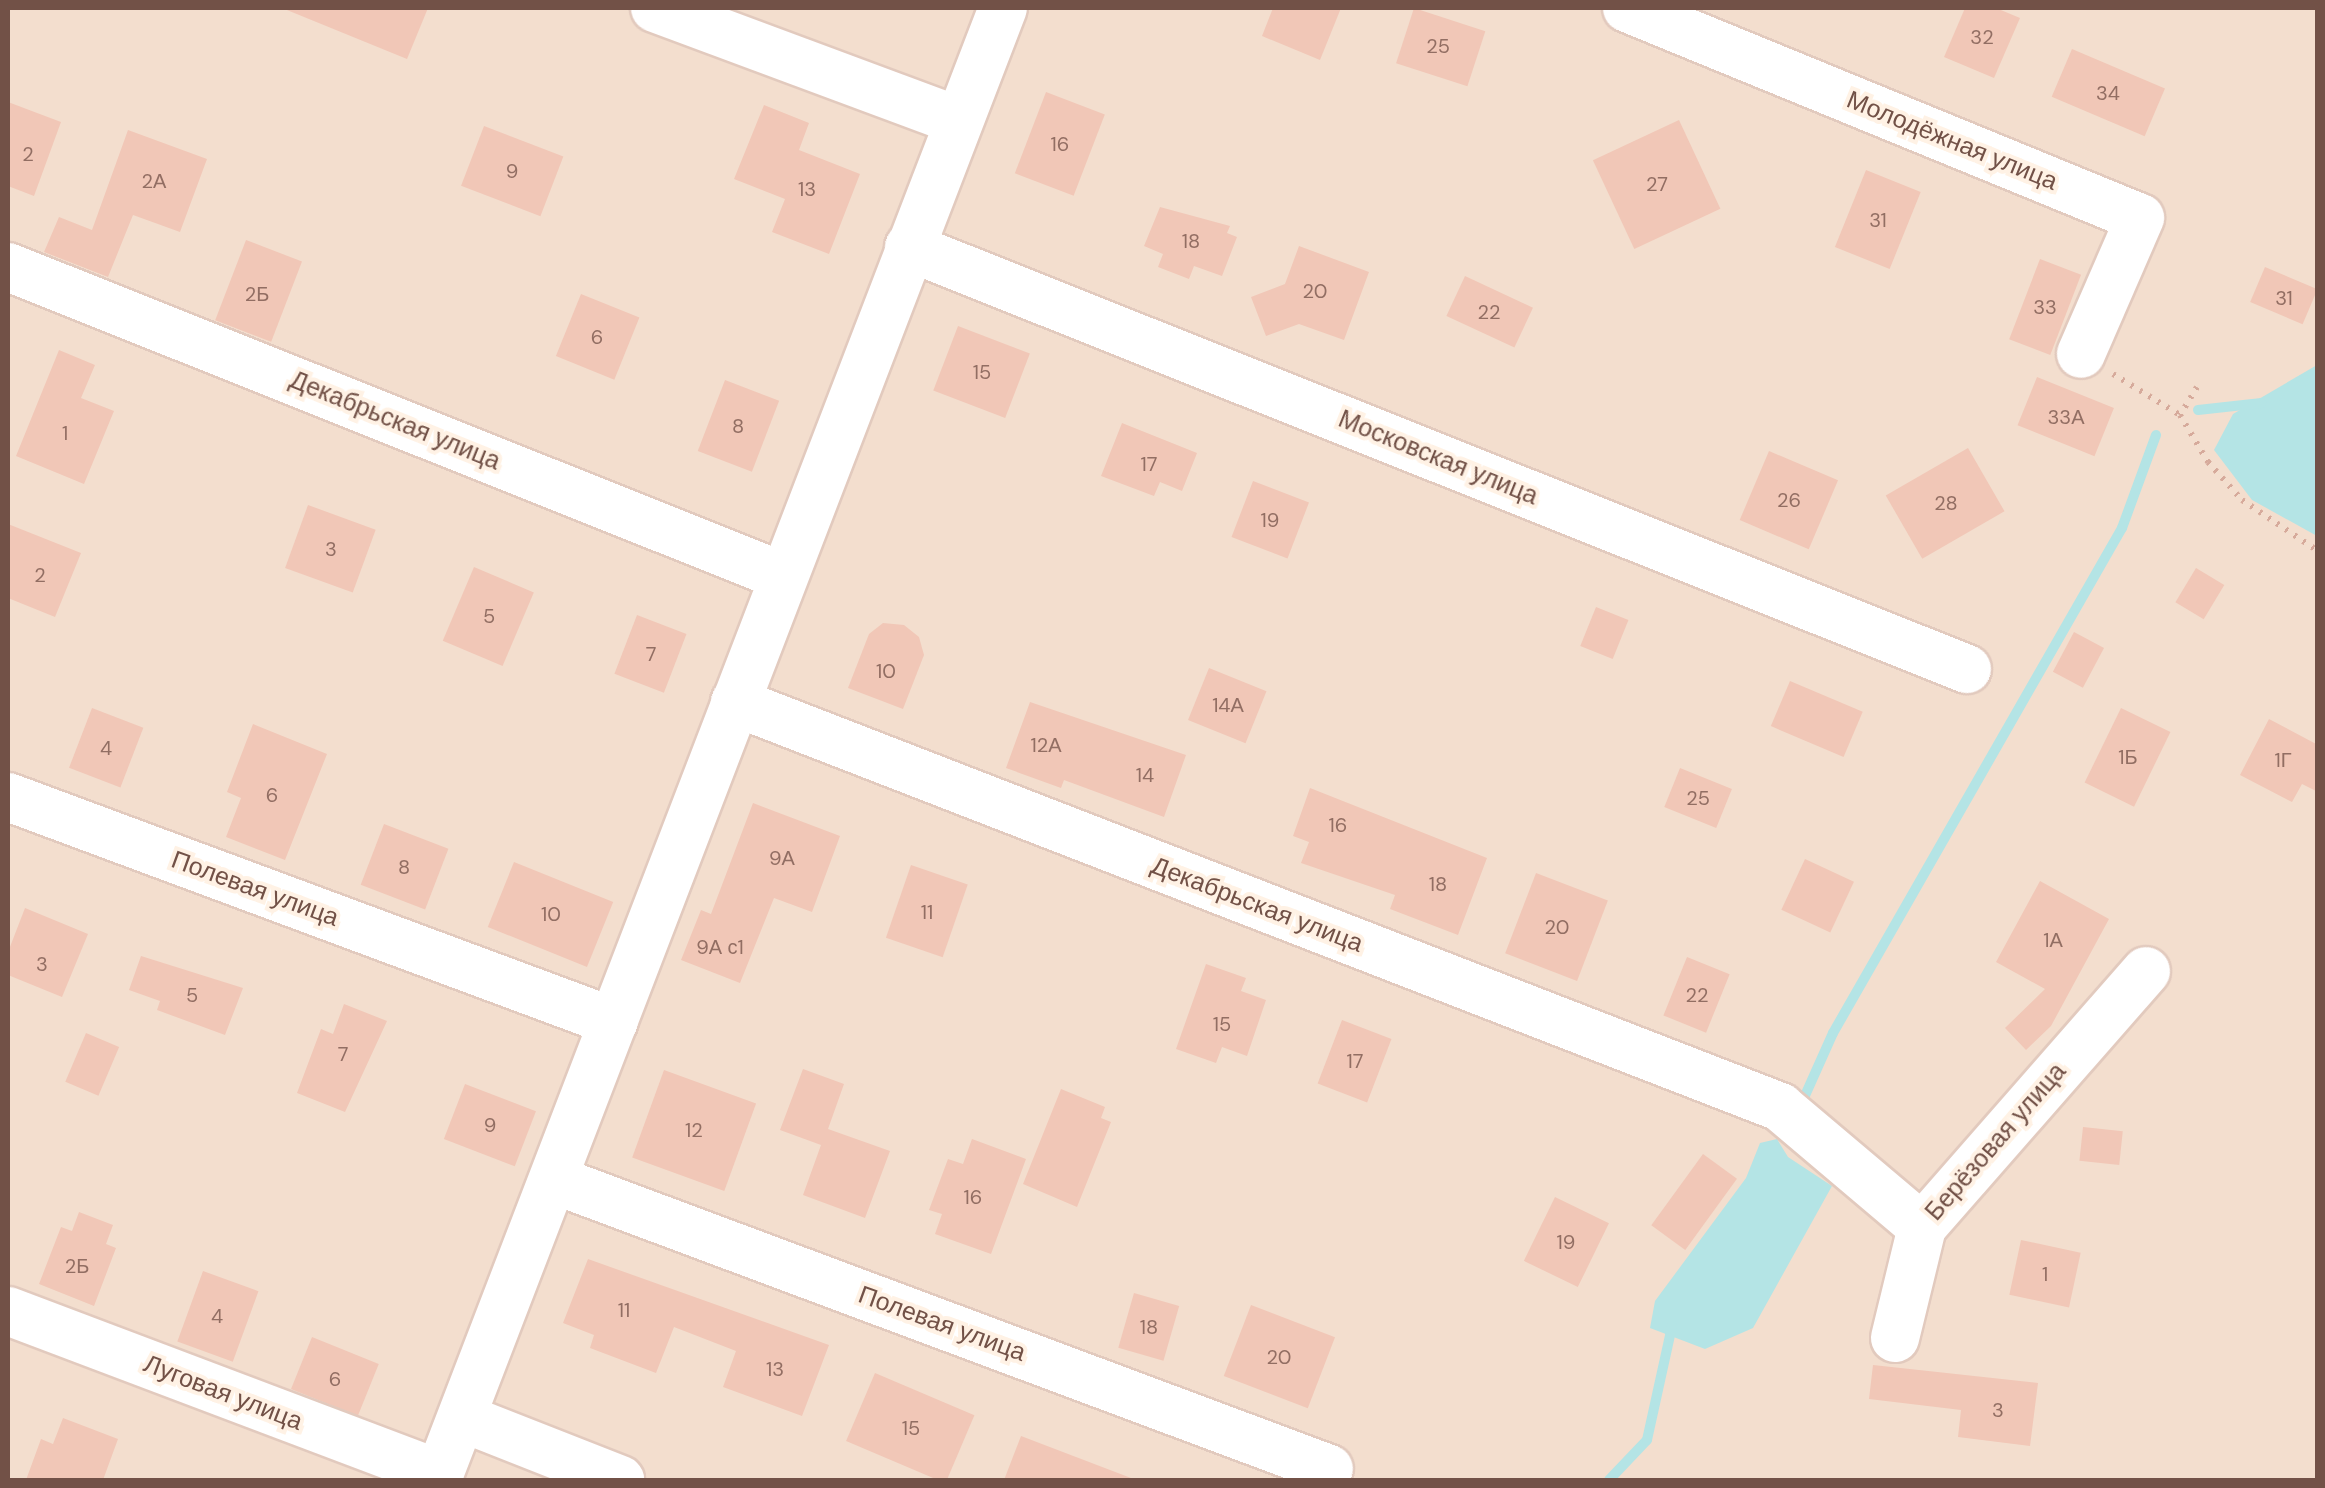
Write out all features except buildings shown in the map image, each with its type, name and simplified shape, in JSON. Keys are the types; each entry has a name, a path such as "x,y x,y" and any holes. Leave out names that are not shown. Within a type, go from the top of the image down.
{"street":[{"path":"654,8 956,120"},
{"path":"438,1477 555,1180 956,120 1003,8"},
{"name":"Молодёжная улица","path":"1627,8 2140,218 2081,354"},
{"name":"Московская улица","path":"909,247 1967,669"},
{"name":"Декабрьская улица","path":"8,267 782,576"},
{"name":"Декабрьская улица","path":"734,702 1780,1107 1922,1227"},
{"name":"Полевая улица","path":"8,797 614,1022"},
{"name":"Берёзовая улица","path":"1895,1338 1922,1227 2146,971"},
{"name":"Полевая улица","path":"555,1180 1329,1469"},
{"name":"Луговая улица","path":"8,1311 438,1477"},
{"path":"463,1418 620,1480"}],"path":[{"path":"2081,354 2180,415 2208,462 2242,500 2318,551"},
{"path":"2180,415 2197,387"}],"shaded area":[{"path":"8,8 2317,8 2317,1480 8,1480"}],"water":[{"path":"2317,365 2317,536 2252,500 2214,450 2233,414"},
{"path":"1777,1139 1788,1157 1832,1186 1753,1328 1705,1349 1650,1328 1655,1301 1746,1178 1760,1143"}],"waterway":[{"path":"2198,410 2262,403"},
{"path":"1799,1109 1833,1033 2122,528 2156,435"},
{"path":"1609,1480 1647,1440 1672,1326"}]}
